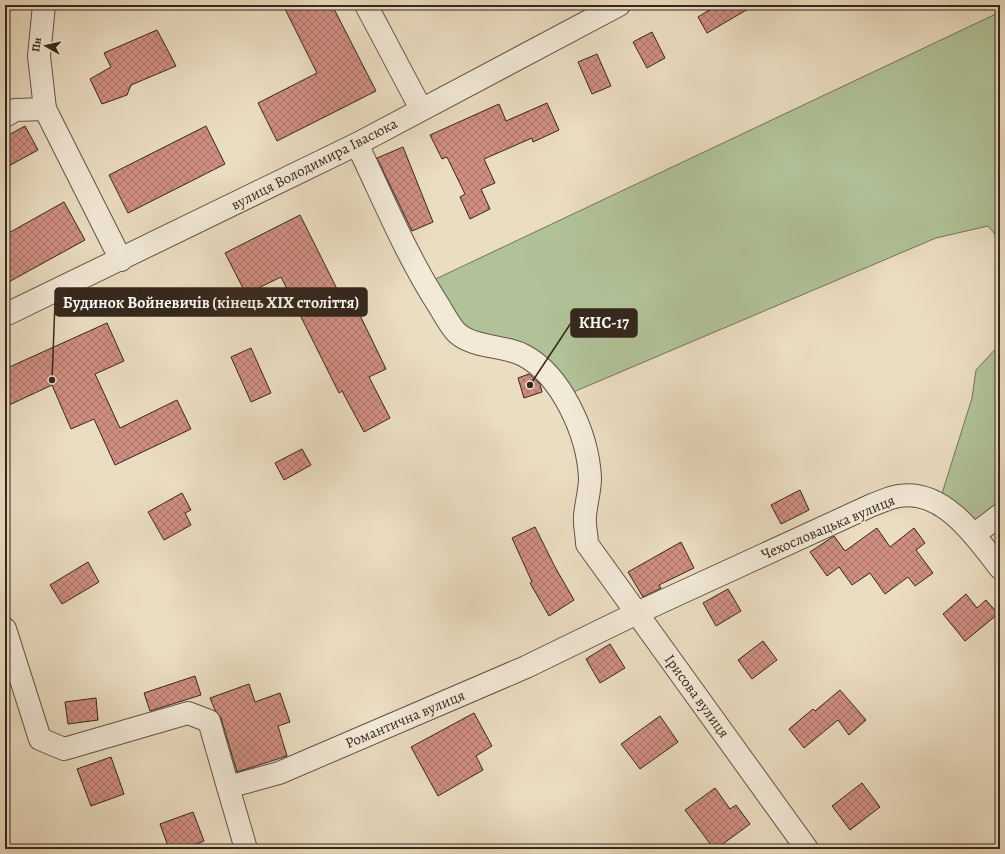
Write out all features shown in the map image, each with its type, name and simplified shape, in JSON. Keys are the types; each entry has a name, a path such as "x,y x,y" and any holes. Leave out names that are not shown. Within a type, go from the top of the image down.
{"street":[{"path":"44,5 39,56 45,109 121,260"},
{"path":"366,5 421,109"},
{"name":"вулиця Володимира Івасюка","path":"5,315 121,260 357,144 619,5"},
{"path":"5,116 15,110 45,109"},
{"name":"Ірисова вулиця","path":"357,144 425,284 456,332 465,339 522,355 544,371 564,396 578,424 590,476 590,492 585,517 588,544 807,849"},
{"name":"Чехословацька вулиця","path":"637,613 872,505 899,496 918,495 939,503 975,534 1000,568"},
{"path":"975,534 1000,515"},
{"name":"Романтична вулиця","path":"228,787 286,770 526,667 637,613"},
{"path":"5,629 40,739 64,749 188,713 208,721 246,849"}],"green space":[{"path":"1000,12 1000,240 988,226 936,238 564,396 544,371 465,339 425,284"},
{"path":"1000,344 1000,515 975,534 939,503 972,398 976,370"}],"building":[{"path":"283,5 332,5 376,91 277,141 258,103 317,73"},
{"path":"717,5 755,5 707,33 698,17"},
{"path":"157,30 176,66 131,85 127,95 102,104 90,79 111,67 104,53"},
{"path":"652,32 665,58 647,68 633,42"},
{"path":"597,54 611,86 592,94 578,62"},
{"path":"547,103 559,130 533,142 532,138 484,159 495,183 481,189 490,209 470,219 460,197 465,194 447,157 442,159 430,135 499,104 506,121"},
{"path":"25,126 38,150 5,168 5,137"},
{"path":"206,126 225,164 128,213 109,175"},
{"path":"403,147 433,222 412,231 377,158"},
{"path":"64,202 85,240 5,284 5,235"},
{"path":"300,215 347,309 355,305 386,369 369,377 390,418 364,432 342,391 339,393 281,277 246,294 225,253"},
{"path":"107,323 124,361 95,374 120,428 177,400 191,429 115,465 94,419 71,429 52,385 5,407 5,369"},
{"path":"251,348 271,393 251,402 231,357"},
{"path":"529,374 540,384 542,392 524,398 518,378"},
{"path":"302,449 311,465 284,480 275,463"},
{"path":"800,490 809,510 781,524 771,505"},
{"path":"182,493 191,510 185,513 191,525 164,540 148,512"},
{"path":"535,527 555,567 574,600 549,616 530,583 532,582 512,538"},
{"path":"877,528 890,547 914,528 925,543 916,550 933,573 915,586 908,577 885,594 870,573 852,585 839,567 827,576 810,552 834,536 845,551"},
{"path":"681,542 694,568 659,585 661,588 643,597 628,572"},
{"path":"88,562 99,582 62,604 50,585"},
{"path":"728,589 741,611 716,626 703,603"},
{"path":"966,594 977,608 986,600 998,614 965,641 943,614"},
{"path":"763,641 777,660 752,679 738,660"},
{"path":"610,644 625,668 600,683 586,659"},
{"path":"195,676 201,695 150,711 144,693"},
{"path":"249,684 255,702 280,693 290,722 278,726 287,756 237,772 221,718 215,710 210,698"},
{"path":"840,690 866,720 849,735 838,720 804,748 789,729 813,709 815,711"},
{"path":"96,698 98,720 68,724 65,702"},
{"path":"474,713 492,746 476,756 483,770 438,796 411,747"},
{"path":"660,716 678,742 640,769 621,744"},
{"path":"111,757 124,794 91,806 77,769"},
{"path":"862,783 880,807 850,830 832,806"},
{"path":"715,788 730,809 736,805 750,824 714,849 685,810"},
{"path":"193,812 204,841 183,849 169,849 160,824"}],"place":[{"name":"Будинок Войневичів (кінець ХІХ століття)","path":"52,380"},
{"name":"КНС-17","path":"530,385"}]}
